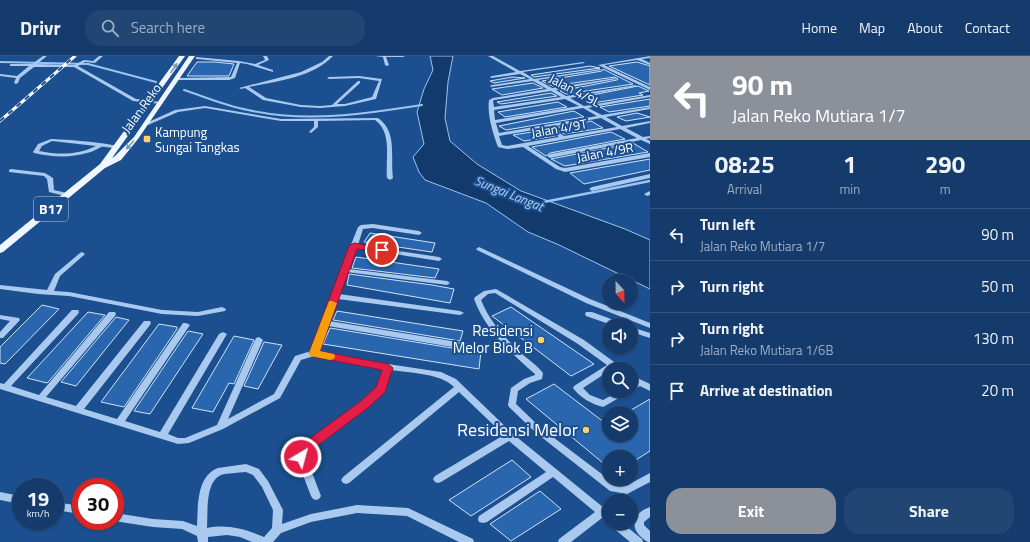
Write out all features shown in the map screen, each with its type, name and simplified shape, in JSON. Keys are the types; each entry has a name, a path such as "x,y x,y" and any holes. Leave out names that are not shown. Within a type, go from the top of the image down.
{"main road":[{"name":"Jalan Reko","path":"0,250 102,166 182,56"},
{"name":"Jalan Reko","path":"102,166 118,158 146,124 162,103 177,79 195,57"}],"street":[{"path":"16,82 18,77 45,56"},
{"path":"76,66 83,62 94,62 101,56"},
{"path":"256,65 267,60 265,56"},
{"path":"241,88 292,77 323,63 330,56"},
{"path":"378,56 403,56"},
{"path":"384,56 387,65"},
{"name":"Jalan 4/9L","path":"490,56 532,80 650,142"},
{"path":"195,57 256,65 272,71"},
{"path":"650,57 600,65 650,89"},
{"path":"637,59 650,64"},
{"path":"177,79 222,80 233,78 239,62"},
{"path":"492,77 583,63"},
{"path":"11,65 76,66 135,100 149,103 162,103"},
{"path":"492,86 600,70"},
{"path":"0,75 18,77"},
{"path":"246,87 265,99 301,106 333,106 374,98 381,80 359,77 329,78"},
{"path":"524,145 502,147 496,135 493,122 491,101 493,99 615,79"},
{"path":"218,84 222,80"},
{"path":"333,106 359,82"},
{"path":"492,109 636,86"},
{"path":"493,122 650,96"},
{"path":"146,124 177,111 205,107 225,109 265,118 316,121 367,119 381,122 386,128 390,156 388,164 390,178"},
{"path":"496,135 650,108"},
{"path":"311,132 316,127 316,121"},
{"name":"Jalan 4/9T","path":"524,145 650,122"},
{"path":"545,126 564,138"},
{"path":"550,156 650,137"},
{"path":"102,146 77,155 49,155 36,152 40,145 51,140 117,147"},
{"name":"Jalan 4/9T","path":"524,145 558,168 565,170"},
{"name":"Jalan 4/9R","path":"565,170 650,154"},
{"path":"11,171 45,175 50,178 49,188 51,191 68,195"},
{"path":"592,189 650,176"},
{"path":"314,353 361,227 373,226 418,233"},
{"path":"354,246 439,259"},
{"path":"479,249 588,301 650,326"},
{"path":"50,292 57,275 82,254"},
{"path":"344,270 447,283"},
{"path":"0,287 69,294 162,312 198,314 222,309"},
{"path":"609,362 581,342 496,291 486,292 477,299 483,315 518,355 539,373 539,377 527,381 514,390 512,405 538,430 613,488 627,490 650,477"},
{"path":"335,296 460,313"},
{"path":"75,312 3,387 178,441 186,441 220,427 277,396 298,358 314,353 388,368 441,375 453,381 510,436 602,513"},
{"path":"40,399 112,314"},
{"path":"589,314 602,319"},
{"path":"0,317 16,320 0,336"},
{"path":"78,410 147,323"},
{"path":"325,323 476,348"},
{"path":"119,423 186,325"},
{"path":"638,332 650,336"},
{"path":"162,436 223,334"},
{"path":"220,427 259,340"},
{"path":"316,496 301,457 302,451 377,394 381,389 388,368"},
{"path":"602,375 577,388 587,398 603,404 614,398"},
{"path":"640,383 650,388"},
{"path":"346,480 460,387"},
{"path":"438,479 510,436"},
{"path":"202,537 204,494 209,480 218,472 246,468 256,472 261,478 278,510 276,530"},
{"path":"482,519 553,472"},
{"path":"0,496 12,498"},
{"path":"266,542 276,530 311,518 357,509 408,512 469,542"},
{"path":"650,511 639,520 638,527 650,538"},
{"path":"124,518 153,523 183,525 202,537"},
{"path":"563,542 602,518"},
{"path":"202,537 224,529 244,533 263,542"},
{"path":"623,530 638,542"}],"water":[{"name":"Sungai Langat","path":"430,56 453,56 448,82 445,118 450,141 477,164 521,191 625,229 650,240 650,289 638,283 638,274 619,274 557,244 528,232 486,203 425,180 419,172 413,157 424,144 417,112 424,89 433,70"}],"building":[{"path":"197,62 234,64 229,76 187,76"},
{"path":"637,62 650,66 650,85 609,66"},
{"path":"590,66 600,68 534,77 531,75"},
{"path":"603,69 633,84 566,94 560,91 618,79 615,77 552,86 542,81 602,71"},
{"path":"512,77 525,78 494,83 490,81"},
{"path":"533,83 543,88 502,95 492,89"},
{"path":"638,86 649,91 639,93 643,95 593,103 582,97"},
{"path":"551,93 557,96 501,104 497,102"},
{"path":"650,99 650,106 609,112 600,107"},
{"path":"558,102 567,107 505,117 498,112"},
{"path":"574,111 584,117 506,130 499,126"},
{"path":"637,113 650,117 626,121 617,117"},
{"path":"591,121 603,128 564,134 554,128"},
{"path":"545,130 555,136 524,141 513,135"},
{"path":"611,132 625,139 550,153 546,156 532,147"},
{"path":"633,143 648,152 565,166 551,159"},
{"path":"650,159 650,170 584,184 570,173"},
{"path":"370,233 435,243 432,252 364,242"},
{"path":"356,257 439,269 435,278 352,268"},
{"path":"349,274 454,289 450,303 347,285"},
{"path":"42,305 59,309 5,364 0,363 0,347"},
{"name":"Residensi Melor Blok B","path":"511,307 594,364 571,376 492,316"},
{"path":"337,311 463,331 460,341 333,320"},
{"path":"88,312 105,315 50,380 47,383 27,378"},
{"path":"116,317 129,320 76,386 61,382"},
{"path":"159,324 177,327 177,329 124,407 101,402"},
{"path":"330,328 476,352 481,351 479,369 323,344"},
{"path":"188,331 203,334 150,414 134,411"},
{"path":"234,336 254,340 234,384 229,383 213,412 192,408"},
{"path":"264,342 282,345 258,389 244,386"},
{"name":"Residensi Melor","path":"554,384 602,421 602,442 638,442 638,406 650,399 650,451 638,459 638,450 602,450 602,462 526,399"},
{"path":"512,460 531,477 471,516 449,500"},
{"path":"540,491 561,509 511,541 490,524"}],"waterway":[{"path":"0,62 88,64 156,82"},
{"path":"184,90 240,108 270,114 292,116 335,116 422,105"},
{"name":"Sungai Langat","path":"544,202 650,181"}],"railway":[{"path":"0,121 75,56"}],"slow traffic":[{"path":"330,356 314,353 332,303"}],"place":[{"name":"Kampung Sungai Tangkas","path":"147,139"},
{"name":"Residensi Melor Blok B","path":"541,340"},
{"name":"Residensi Melor","path":"586,430"}],"route":[{"path":"301,457 302,451 365,404 381,389 388,368 314,353 354,246 382,250"}]}
